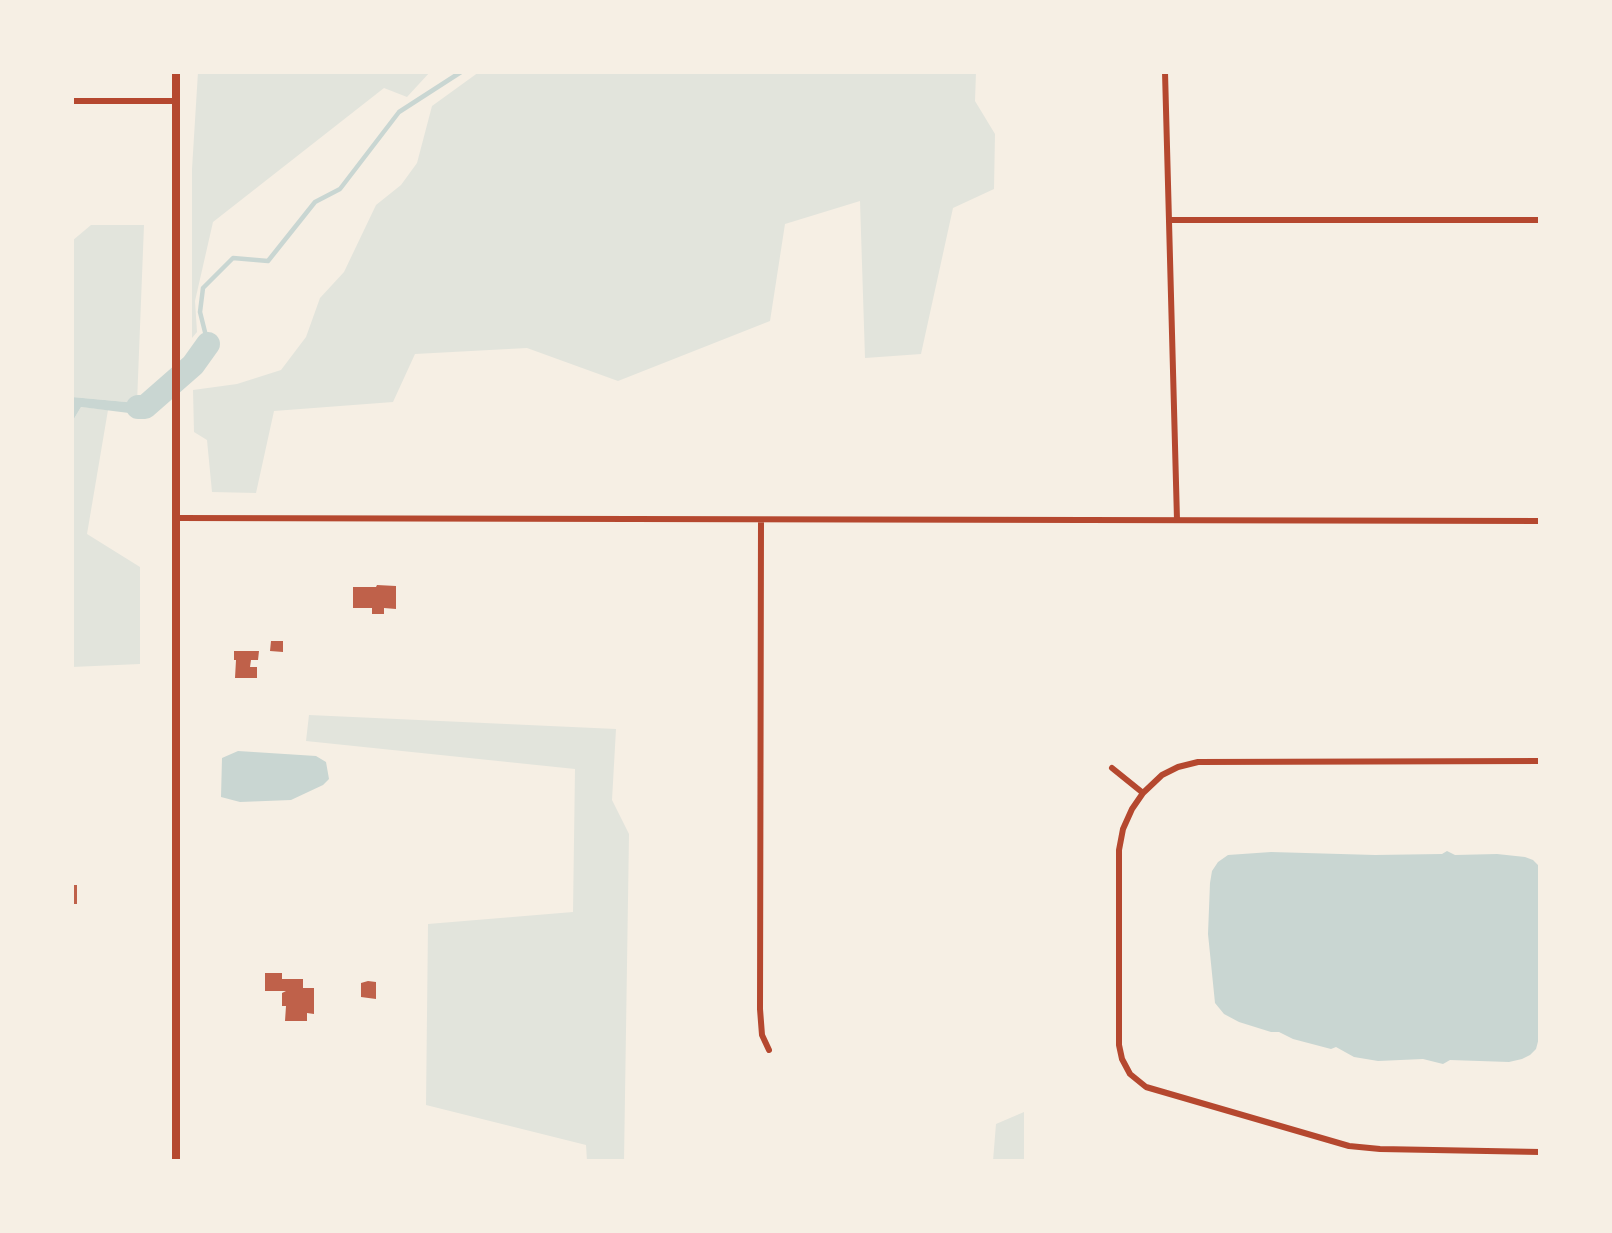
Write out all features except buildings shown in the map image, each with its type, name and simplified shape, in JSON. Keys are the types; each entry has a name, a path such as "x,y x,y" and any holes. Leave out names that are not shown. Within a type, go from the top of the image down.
{"street":[{"path":"176,72 176,1161"},
{"path":"1165,72 1177,520"},
{"path":"72,101 176,101"},
{"path":"1170,220 1540,220"},
{"path":"177,519 1540,521"},
{"path":"761,520 760,1009 762,1035 769,1050"},
{"path":"1540,761 1213,760 1178,767 1162,775 1143,793 1132,809 1119,849 1119,1045 1122,1059 1130,1074 1146,1087 1349,1146 1540,1152"},
{"path":"1112,768 1143,793"}],"shaded area":[{"path":"198,72 430,72 407,97 384,88 213,222 195,301 197,332 192,338 192,169"},
{"path":"479,72 976,72 975,101 995,134 994,189 953,208 921,354 865,358 860,201 785,224 770,321 618,381 527,348 415,354 393,402 274,411 256,493 212,492 207,440 194,432 193,390 237,384 281,370 306,337 320,298 344,272 376,205 401,185 417,163 432,106"},
{"path":"91,225 144,225 137,403 72,397 72,241"},
{"path":"164,388 164,403 145,415 81,407 72,422 72,397 137,403"},
{"path":"81,407 108,410 87,534 140,567 140,664 72,667 72,422"},
{"path":"309,715 616,729 612,800 629,834 624,1161 587,1161 586,1145 426,1105 428,924 573,912 575,769 306,741"},
{"path":"238,751 316,756 326,762 329,779 323,785 291,800 240,802 221,797 222,758"},
{"path":"1447,851 1455,855 1497,854 1525,857 1538,865 1540,1034 1536,1049 1530,1055 1509,1062 1450,1060 1443,1064 1423,1059 1378,1061 1354,1057 1336,1047 1331,1049 1239,1022 1224,1014 1215,1003 1208,934 1210,883 1212,871 1218,862 1228,855 1271,852 1442,854"},
{"path":"1024,1112 1024,1161 993,1161 996,1124"}],"waterway":[{"path":"208,344 200,312 203,288 233,258 268,261 315,202 340,189 399,112 461,72"},
{"path":"138,407 145,407 193,365 208,344"}]}
